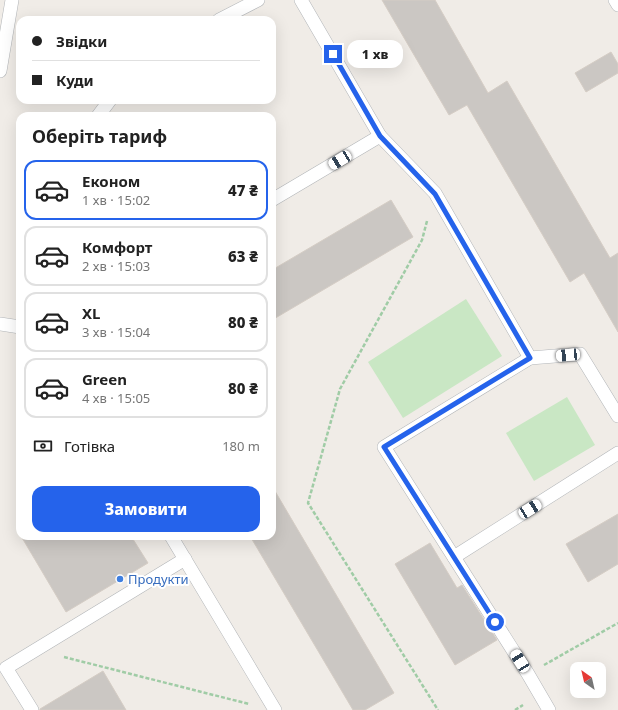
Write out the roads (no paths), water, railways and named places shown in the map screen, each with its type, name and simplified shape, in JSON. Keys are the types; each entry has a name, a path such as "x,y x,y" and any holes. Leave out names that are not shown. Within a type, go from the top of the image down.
{"lane":[{"path":"0,71 12,0"},
{"path":"227,16 258,0"},
{"path":"301,0 380,136 435,194 530,358"},
{"path":"615,0 618,5"},
{"path":"276,198 380,136"},
{"path":"0,324 16,326"},
{"path":"549,710 528,674 384,447 530,358 580,354 618,416"},
{"path":"454,557 618,453"},
{"path":"173,540 275,710"},
{"path":"32,710 6,668 185,559"}],"place":[{"name":"Продукти","path":"120,579"}]}
